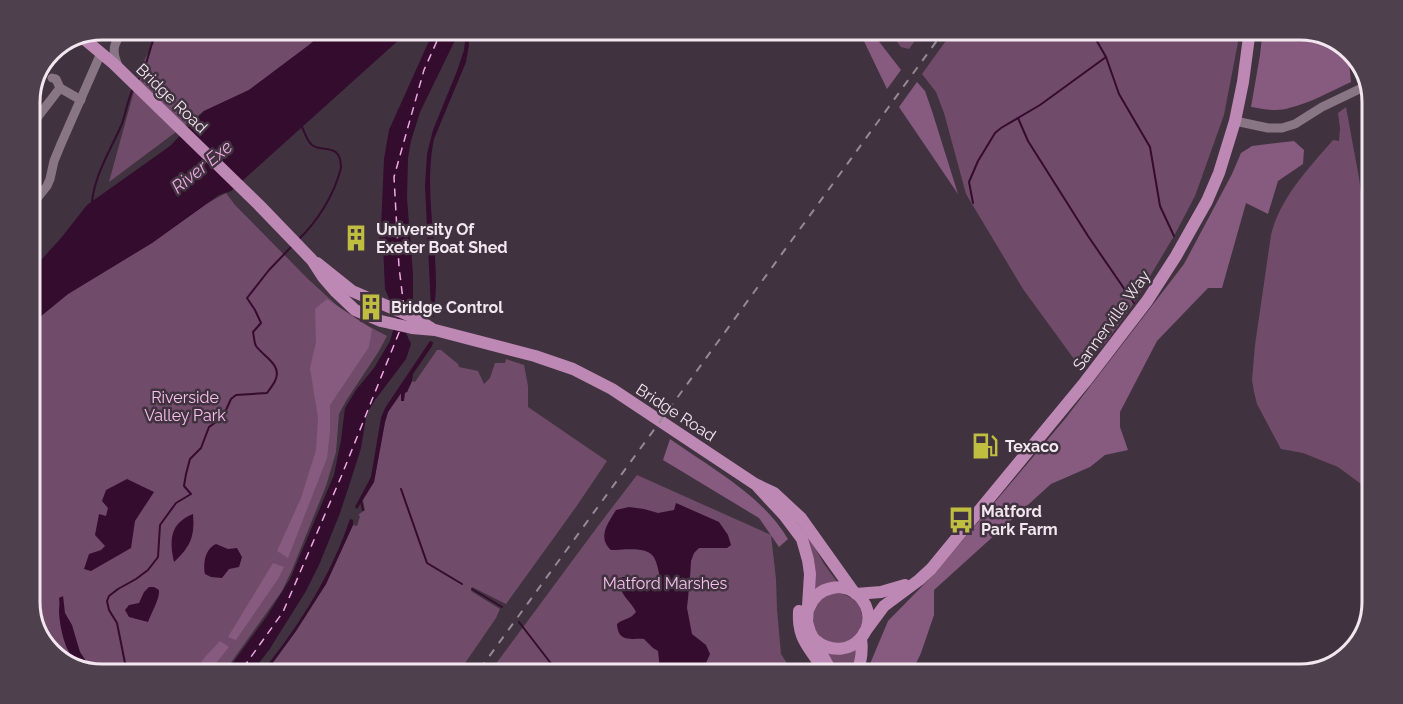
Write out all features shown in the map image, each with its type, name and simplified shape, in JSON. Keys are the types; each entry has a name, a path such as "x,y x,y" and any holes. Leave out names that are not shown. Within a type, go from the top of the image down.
{"main road":[{"name":"Sannerville Way","path":"862,636 884,606 931,569 1064,408 1148,301 1207,201 1219,173 1235,121 1249,40"},
{"name":"Bridge Road","path":"89,43 270,216 312,260 329,285 355,310 389,323 409,321"},
{"name":"Bridge Road","path":"312,260 352,291 409,321 467,339 536,356 573,369 612,389 788,504 801,518 854,592"},
{"path":"755,484 784,515 802,552 804,568 799,629 819,663"},
{"path":"792,528 800,534 808,560 810,582 807,622 827,663"},
{"name":"Sannerville Way","path":"854,592 888,591 919,580"},
{"path":"807,612 813,599 824,590 836,587 854,592 862,600 868,614 868,622 862,636 849,647 837,649 822,645 814,639"},
{"path":"860,663 862,636"}],"street":[{"path":"117,40 114,53 124,74"},
{"path":"91,42 103,46 115,43"},
{"path":"41,193 50,179 54,161 101,53"},
{"path":"52,78 56,79 60,88 81,100"},
{"path":"41,113 60,88"},
{"path":"1235,121 1268,128 1282,128 1295,124 1322,107 1360,89"}],"green space":[{"path":"155,40 315,40 249,90 204,111 109,182 140,69"},
{"path":"896,40 915,40 909,49 901,47"},
{"path":"946,40 1238,40 1224,115 1195,196 1134,303 1082,370 1023,289 966,194 944,113 936,92 922,74"},
{"path":"1346,107 1362,201 1362,485 1338,467 1303,453 1281,449 1257,404 1252,380 1255,345 1275,221 1288,196 1305,173 1333,140 1339,141 1338,113"},
{"name":"Riverside Valley Park","path":"226,193 308,279 342,310 387,336 339,414 336,452 326,486 282,591 231,663 95,663 87,661 68,653 56,642 47,629 42,613 41,316 68,294 152,243 206,204"},
{"path":"437,350 441,350 459,367 478,371 484,384 490,378 495,363 505,363 506,359 524,365 528,386 528,407 607,461 506,604 472,587 471,591 500,609 465,663 273,663 326,584 353,525 357,526 360,516 358,515 365,510 363,500 374,482 388,412 402,392 407,392 412,381 415,382"},
{"name":"Matford Marshes","path":"637,475 771,535 781,654 787,663 496,663"},
{"path":"802,524 824,564 838,583 814,590"},
{"path":"831,593 843,594 851,598 861,610 861,627 858,633 846,643 835,645 814,633 811,614 815,604"},
{"path":"857,649 854,663 830,663 825,652"}],"shaded area":[{"path":"863,40 878,40 901,70 887,89"},
{"path":"1262,40 1300,40 1316,43 1335,51 1347,62 1351,82 1297,106 1270,110 1251,107"},
{"path":"917,82 925,91 958,194 899,107"},
{"path":"1294,141 1304,150 1303,164 1278,181 1268,214 1246,203 1222,288 1208,288 1157,341 1120,412 1120,427 1128,450 1105,455 1090,467 1051,484 934,590 934,615 916,663 870,663 888,621 935,573 1065,419 1184,264 1241,153 1252,146"},
{"path":"327,299 372,329 369,347 330,405 327,458 288,558 277,551 301,498 316,450 318,418 310,368 316,342 315,309"},
{"path":"670,439 735,483 764,509 788,539 779,547 759,518 663,460"},
{"path":"273,563 284,567 278,579 236,640 228,637"},
{"path":"220,641 229,647 216,663 201,663"}],"water":[{"name":"River Exe","path":"315,40 398,40 231,191 219,195 152,243 68,294 41,316 41,260 87,205 170,146 204,111 249,90"},
{"path":"429,40 455,40 420,112 408,158 407,198 413,305 406,333 411,344 406,359 369,410 361,448 340,513 306,591 259,663 233,663 267,616 290,579 334,475 345,408 390,341 397,317 385,289 383,245 380,245 379,228 381,228 384,159 389,130"},
{"path":"465,40 469,40 466,62 434,139 431,157 430,193 436,266 434,317 429,315 431,308 425,186 427,154 433,130 464,50"},
{"path":"430,341 433,342 432,346 413,374 404,401 401,401 401,393 388,412 374,482 357,509 355,507 371,477 381,418 385,408"},
{"path":"127,479 154,492 135,521 131,548 91,571 84,569 89,554 105,546 95,535 99,514 106,516 108,508 102,501 106,490"},
{"path":"676,503 719,522 728,535 731,545 727,548 699,548 691,561 687,608 692,634 706,645 710,654 706,663 659,663 658,651 644,639 623,637 618,630 617,624 636,612 620,587 622,577 633,579 647,587 658,587 661,584 656,562 650,553 634,549 611,550 604,535 607,525 616,510 629,507 658,513 674,510"},
{"path":"193,514 190,541 174,562 173,533 180,522"},
{"path":"350,519 353,520 353,525 326,584 296,631 273,663 269,663 314,597 343,539"},
{"path":"216,544 228,549 237,548 242,557 239,567 229,569 222,578 205,574 206,557 209,549"},
{"path":"149,587 159,590 159,594 148,622 129,617 125,610 129,605 139,603"},
{"path":"63,596 65,613 72,625 80,652 86,661 71,655 65,644 59,598"}],"waterway":[{"path":"137,82 145,67 153,40"},
{"path":"1096,40 1106,57 1119,94 1150,147 1160,206 1174,236"},
{"path":"973,203 969,182 978,161 995,133 1040,105 1106,57"},
{"path":"92,202 100,172 121,126 133,89"},
{"path":"1018,118 1028,141 1088,236 1134,303"},
{"path":"298,240 324,207 341,168 335,151 312,145 302,127"},
{"path":"125,663 117,623 109,610 107,601 109,596 148,570 158,557 160,525 176,503 191,494 184,486 190,459 201,448 209,427 216,422 236,395 267,393 275,381 277,375 275,366 255,344 253,332 261,323 247,298 292,246"},
{"path":"401,489 427,563 462,584"},
{"path":"361,501 363,510"},
{"path":"472,589 502,607"},
{"path":"519,622 551,663"}],"ferry route":[{"path":"404,308 399,267 394,177 424,70 437,40"},
{"path":"247,663 283,612 341,477 400,330"}],"railway":[{"path":"484,663 937,40"}],"place":[{"name":"University Of Exeter Boat Shed","path":"356,238"},
{"name":"Bridge Control","path":"371,307"},
{"name":"Texaco","path":"985,446"},
{"name":"Matford Park Farm","path":"961,520"}]}
